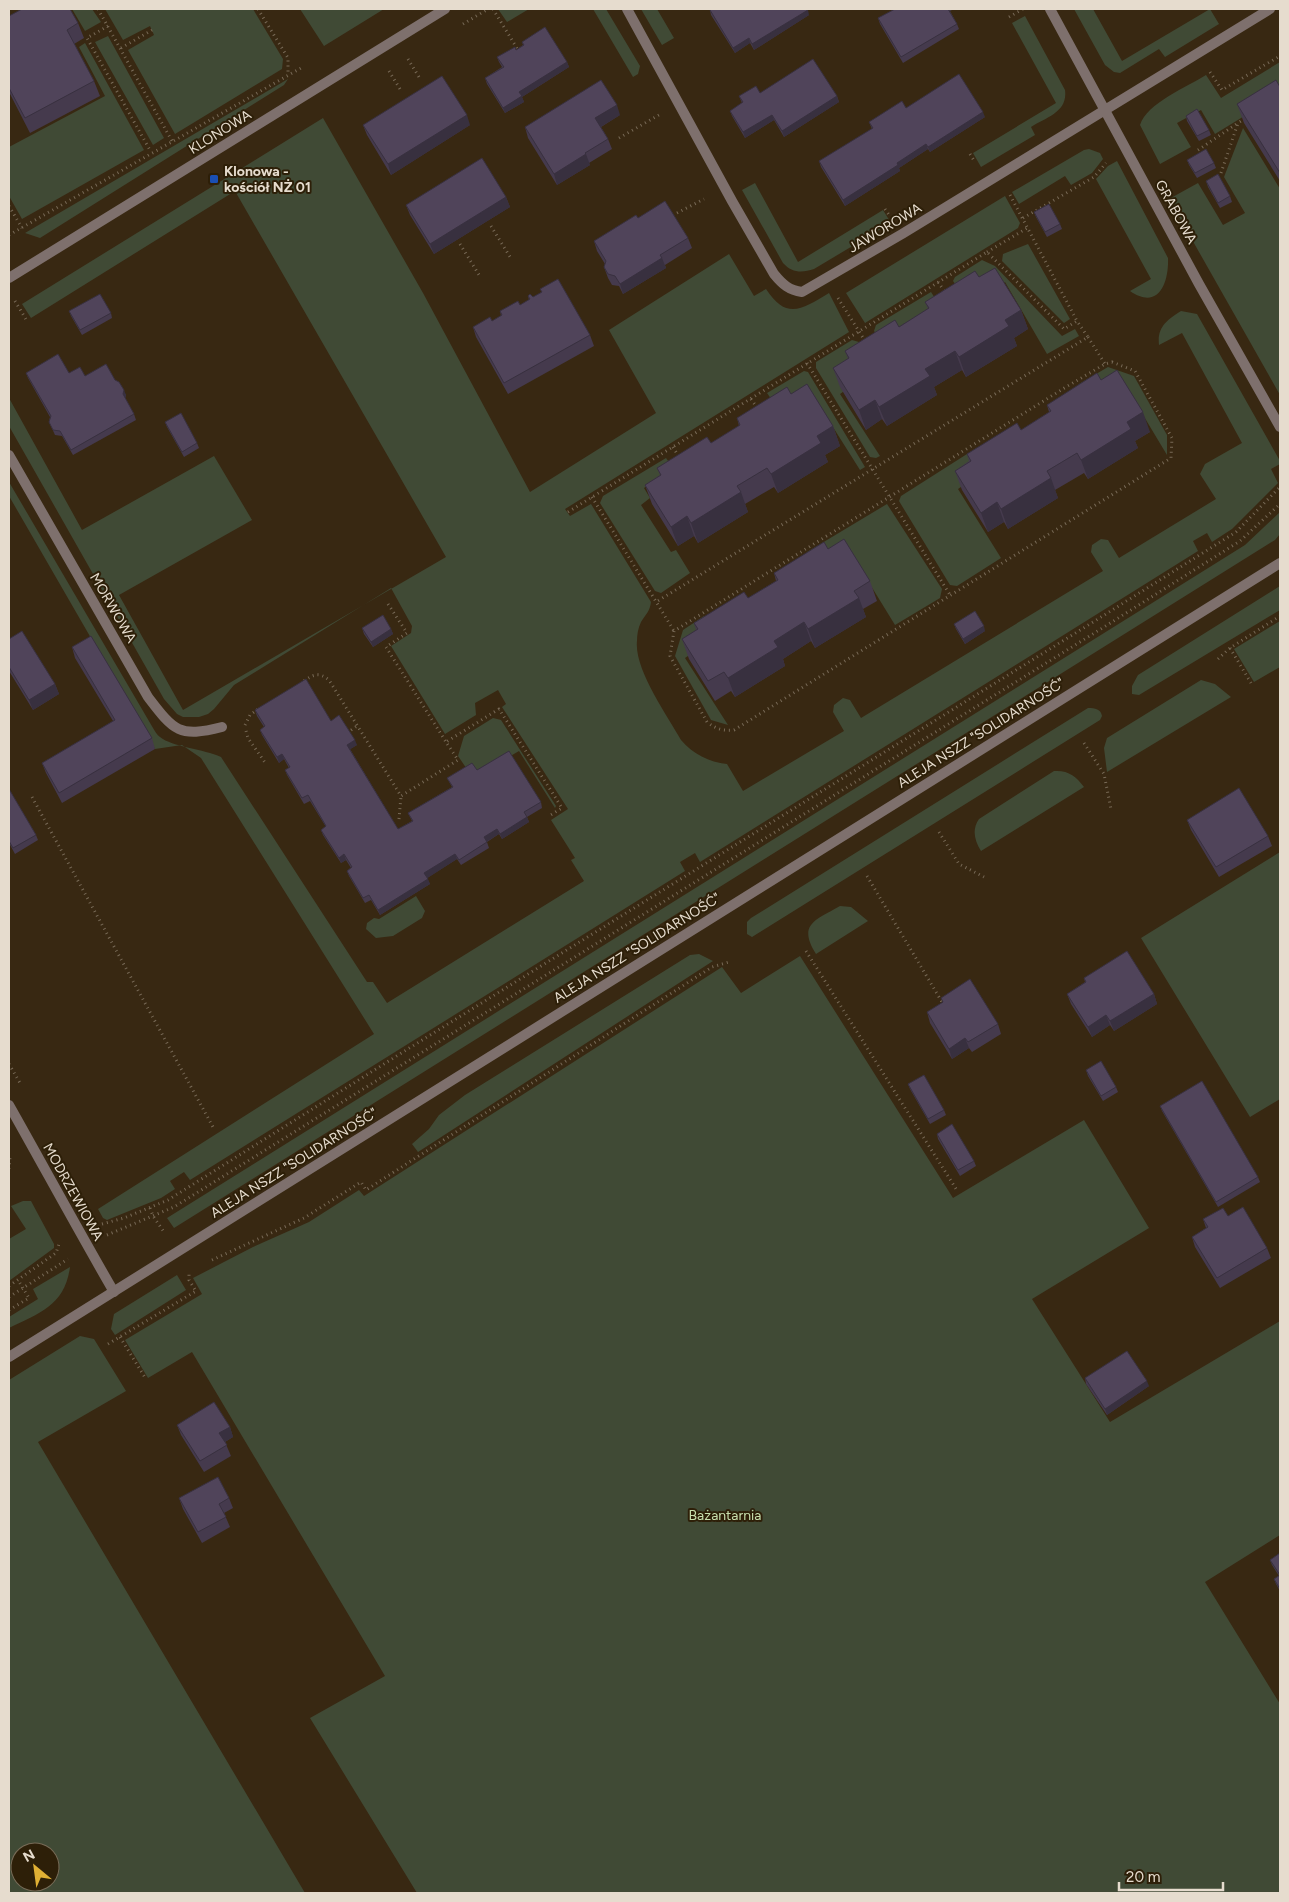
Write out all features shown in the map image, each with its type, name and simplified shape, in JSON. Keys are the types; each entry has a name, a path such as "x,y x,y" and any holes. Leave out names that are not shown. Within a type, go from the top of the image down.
{"street":[{"name":"KLONOWA","path":"9,278 445,9"},
{"name":"JAWOROWA","path":"627,9 774,274 781,283 791,290 802,292 902,234 1270,9"},
{"name":"GRABOWA","path":"1050,9 1199,284 1280,427"},
{"name":"MORWOWA","path":"9,454 148,698 173,727 187,733 222,727"},
{"name":"ALEJA NSZZ \"SOLIDARNOŚĆ\"","path":"9,1357 1280,563"},
{"name":"MODRZEWIOWA","path":"9,1105 45,1168 78,1232 114,1292"}],"path":[{"path":"98,9 172,140"},
{"path":"9,235 288,75 288,58 258,9"},
{"path":"493,9 518,50"},
{"path":"1009,17 1023,9"},
{"path":"108,26 87,38 151,152"},
{"path":"120,48 152,30"},
{"path":"1208,69 1222,90 1280,56"},
{"path":"407,59 419,77"},
{"path":"388,71 400,89"},
{"path":"619,138 679,103"},
{"path":"1198,150 1247,118"},
{"path":"1221,173 1238,123"},
{"path":"677,213 725,188"},
{"path":"1008,190 1077,321 1105,364"},
{"path":"1023,218 1060,197"},
{"path":"9,206 22,228"},
{"path":"491,226 512,260"},
{"path":"568,512 1028,228"},
{"path":"460,244 481,278"},
{"path":"987,252 1064,329 1077,321"},
{"path":"938,282 946,293"},
{"path":"836,293 870,348"},
{"path":"15,301 27,321"},
{"path":"656,602 1088,337"},
{"path":"592,497 674,631 670,656 707,722 724,731 734,730 1171,458 1172,438 1136,371 1112,362 1105,364 674,631"},
{"path":"807,363 950,595"},
{"path":"1066,387 1069,392"},
{"path":"751,399 762,416"},
{"path":"984,438 988,443"},
{"path":"673,447 681,461"},
{"path":"9,1286 56,1253 59,1243 98,1221 103,1224 133,1215 168,1200 411,1046 1236,532 1280,487"},
{"path":"9,1297 108,1235 174,1207 1104,627 1240,541 1280,504"},
{"path":"792,558 796,564"},
{"path":"388,604 407,633 386,647 458,760 401,796"},
{"path":"712,606 717,613"},
{"path":"1218,659 1230,648 1280,616"},
{"path":"1230,648 1251,683"},
{"path":"298,684 314,674 322,674 329,680 401,796 399,819"},
{"path":"266,704 250,715 245,723 248,738 266,764"},
{"path":"446,742 499,709 562,808 549,816"},
{"path":"346,733 357,726"},
{"path":"1084,743 1104,774 1111,809"},
{"path":"32,797 213,1128"},
{"path":"938,832 959,864 984,878"},
{"path":"867,876 942,1002"},
{"path":"806,951 958,1192"},
{"path":"211,1261 304,1218 361,1182 366,1190 712,966 729,962"},
{"path":"9,1152 11,1163 9,1169"},
{"path":"108,1344 196,1291 189,1280 190,1273 197,1269"},
{"path":"9,1310 28,1298 18,1280"},
{"path":"120,1337 146,1379"}],"green space":[{"path":"72,9 92,9 101,22 85,31"},
{"path":"105,9 253,9 283,59 282,69 175,134 128,50 154,35 150,26 123,40"},
{"path":"300,9 384,9 324,46"},
{"path":"498,9 529,9 507,22"},
{"path":"593,9 606,9 640,66 638,74 633,77"},
{"path":"641,9 657,9 674,38 662,45"},
{"path":"1074,9 1093,9 1122,61 1210,9 1219,24 1165,57 1159,49 1120,73 1114,72 1105,65"},
{"path":"1025,16 1065,90 1063,104 1050,117 1031,127 1035,135 981,167 973,153 1056,103 1012,23"},
{"path":"108,36 164,138 153,145 95,42"},
{"path":"85,43 144,150 22,219 9,196 9,147 105,96 79,47"},
{"path":"1280,62 1280,94 1215,134 1201,110 1177,123 1191,147 1160,164 1140,125 1144,117 1159,103 1206,75 1221,98"},
{"path":"288,79 284,85 40,238 25,233"},
{"path":"323,118 423,293 530,492 656,413 609,330 729,254 754,296 766,289 781,305 788,309 795,309 811,304 829,293 849,332 565,509 570,516 591,504 651,602 649,610 638,629 637,652 653,692 681,740 702,756 727,764 743,791 844,731 833,712 834,705 843,698 850,700 861,718 1103,571 1091,552 1092,545 1101,539 1108,540 1119,558 1216,499 1200,474 1205,464 1242,443 1182,333 1159,345 1161,329 1181,311 1197,314 1280,461 1280,464 1271,469 1278,483 1232,529 1212,542 1207,533 1193,541 1198,551 700,862 695,853 680,862 685,871 190,1180 184,1172 170,1181 175,1189 161,1198 107,1220 103,1218 98,1209 374,1034 201,758 185,747 221,757 367,982 373,982 387,1003 584,881 571,860 575,858 551,820 568,809 502,707 506,704 498,690 475,703 476,715 445,734 391,646 411,633 412,626 391,589 446,557 235,191 31,318 22,304"},
{"path":"1243,128 1280,189 1280,395 1169,199 1198,183 1223,225 1245,213 1224,177"},
{"path":"1089,149 1100,153 1103,159 1092,173 1071,185 1065,176 1019,204 1012,192 1084,150"},
{"path":"1117,161 1168,258 1167,276 1164,284 1155,296 1148,298 1130,291 1151,279 1096,179 1108,166"},
{"path":"755,183 798,262 883,210 891,223 814,269 801,271 790,269 783,263 742,190"},
{"path":"1005,196 1020,223 1018,228 865,323 846,293"},
{"path":"1028,244 1070,319 1064,323 1002,261 1003,254"},
{"path":"982,260 995,266 1062,336 1075,329 1079,336 1047,354 1005,282 995,288 961,292 953,281 955,277"},
{"path":"931,292 940,306 882,342 874,331 876,325"},
{"path":"852,340 859,342 865,352 847,389 840,394 880,456 876,458 870,457 816,368 816,362"},
{"path":"1108,367 1134,376 1167,435 1167,455 1125,385 1078,389 1079,384"},
{"path":"804,371 808,372 865,467 860,470 814,397 776,406 767,393"},
{"path":"9,398 82,530 214,456 252,520 119,595 183,710 363,605 234,685 208,714 199,717 183,717 177,714 164,699 9,426"},
{"path":"978,447 982,448 967,483 958,489 1001,558 957,586 950,585 899,501 901,496"},
{"path":"666,458 674,469 644,488 650,498 641,505 671,552 676,550 690,573 661,593 655,591 600,503 603,496"},
{"path":"9,482 155,732 165,740 179,745 155,749 9,496"},
{"path":"887,504 942,589 940,598 895,625 852,555 806,558 807,552"},
{"path":"1280,512 1280,534 1275,540 174,1228 167,1218 1245,545"},
{"path":"1280,586 1280,610 1139,695 1132,694 1132,686 1138,675"},
{"path":"704,616 697,650 685,658 728,725 711,720 675,656 683,630"},
{"path":"1280,621 1280,667 1254,682 1234,649"},
{"path":"1201,680 1215,684 1231,697 1107,772 1104,748 1107,738"},
{"path":"1088,708 1099,710 1102,716 1100,720 752,937 747,934 747,922 751,918"},
{"path":"493,718 501,720 556,806 555,808 519,751 473,778 458,756 464,736"},
{"path":"1054,771 1071,774 1084,787 981,851 975,835 975,827 979,819"},
{"path":"1280,852 1280,1099 1250,1117 1141,938"},
{"path":"416,896 425,911 422,918 393,936 376,938 366,929 367,923 374,918 379,919"},
{"path":"840,906 851,907 868,921 816,954 808,936 809,929 817,919"},
{"path":"699,954 713,961 418,1152 412,1144 429,1129 439,1115 465,1095 690,955"},
{"name":"Bażantarnia","path":"800,956 953,1198 1084,1120 1149,1228 1032,1299 1110,1422 1280,1321 1280,1535 1205,1582 1280,1704 1280,1893 417,1893 310,1718 385,1676 192,1352 148,1378 125,1340 202,1294 193,1278 253,1247 309,1222 359,1190 364,1196 722,967 741,993"},
{"path":"23,1201 31,1201 54,1244 54,1248 9,1281 9,1239 26,1229 11,1206"},
{"path":"70,1267 63,1290 57,1299 41,1312 9,1328 9,1317 38,1299 33,1289"},
{"path":"177,1275 186,1290 115,1335 111,1329 114,1314"},
{"path":"80,1336 94,1339 126,1391 38,1442 305,1893 9,1893 9,1380"}],"building":[{"path":"22,9 70,9 78,23 67,30 94,81 25,118 9,88 9,16"},
{"path":"711,9 808,10 752,44 749,38 733,48"},
{"path":"895,9 948,9 957,24 901,57 878,18"},
{"path":"545,27 567,62 519,92 522,96 503,108 485,78 504,67 497,57 515,47 516,50 524,45 522,42"},
{"path":"813,59 837,96 782,131 772,115 743,132 730,111 743,102 739,96 756,86 760,93"},
{"path":"959,74 983,112 928,147 926,144 897,163 898,165 843,200 819,161 873,128 869,122 902,101 906,108"},
{"path":"442,76 467,115 388,164 363,125"},
{"path":"601,80 617,105 595,118 608,139 554,174 525,127"},
{"path":"1276,80 1280,87 1280,173 1237,104"},
{"path":"1197,109 1209,130 1197,136 1186,116"},
{"path":"1206,149 1214,163 1195,173 1187,160"},
{"path":"482,158 506,197 430,244 406,205"},
{"path":"1218,174 1230,196 1218,203 1206,181"},
{"path":"665,201 688,238 660,255 662,258 620,284 615,276 608,274 604,267 606,261 594,241 636,215 638,218"},
{"path":"1049,204 1060,224 1045,232 1034,212"},
{"path":"995,268 1021,310 1005,320 1009,326 959,357 955,351 925,369 930,376 879,407 875,400 859,410 833,368 849,358 845,351 895,320 899,327 929,308 925,302 975,271 979,277"},
{"path":"558,279 590,335 504,383 473,327 490,317 492,321 502,315 500,311 518,301 520,305 530,299 528,296 530,294 533,297 542,292 540,289"},
{"path":"100,294 111,313 80,330 69,311"},
{"path":"58,354 69,373 80,367 85,376 106,364 115,380 119,382 124,390 123,394 134,414 71,450 60,431 53,430 49,422 51,416 26,373"},
{"path":"1117,370 1143,412 1127,422 1131,429 1081,460 1077,453 1047,471 1051,478 1001,509 997,502 981,513 955,471 971,461 967,454 1017,423 1021,430 1051,411 1047,405 1097,373 1101,380"},
{"path":"807,384 833,426 817,436 821,443 771,474 767,468 737,486 741,492 691,523 687,516 671,527 645,485 661,475 657,468 707,437 711,443 740,425 737,418 787,387 791,394"},
{"path":"181,413 197,443 182,452 165,422"},
{"path":"844,539 870,581 854,591 859,598 808,629 804,622 774,641 778,647 728,678 724,672 708,681 682,639 698,629 694,623 744,592 748,598 778,580 774,573 824,542 828,549"},
{"path":"975,611 984,626 963,639 954,624"},
{"path":"383,615 391,629 371,642 362,628"},
{"path":"22,631 55,684 29,700 9,667 9,639"},
{"path":"91,636 152,738 59,793 42,763 115,720 72,647"},
{"path":"306,679 331,721 339,715 355,740 347,745 398,829 413,821 408,813 453,787 447,778 472,763 477,770 509,751 541,802 524,812 527,817 500,834 497,829 484,837 487,842 459,860 455,854 424,873 428,879 378,910 369,895 363,898 347,871 352,867 344,854 339,858 321,830 326,826 308,795 302,798 285,770 290,767 282,754 277,757 260,730 265,726 255,710"},
{"path":"1239,788 1268,836 1216,867 1187,820"},
{"path":"9,789 36,835 13,848 9,841"},
{"path":"1127,951 1154,994 1110,1021 1106,1015 1088,1027 1067,994 1086,982 1084,978"},
{"path":"970,979 998,1024 968,1042 965,1038 949,1049 927,1012 943,1002 941,998"},
{"path":"1101,1061 1116,1087 1101,1096 1086,1070"},
{"path":"924,1075 944,1110 928,1119 908,1084"},
{"path":"1202,1081 1258,1177 1216,1202 1160,1106"},
{"path":"952,1124 974,1161 958,1170 937,1134"},
{"path":"1243,1207 1267,1248 1217,1278 1192,1237 1208,1227 1203,1219 1223,1208 1228,1216"},
{"path":"1127,1351 1147,1381 1105,1409 1085,1378"},
{"path":"214,1402 230,1427 219,1433 227,1445 200,1461 177,1425"},
{"path":"218,1477 229,1498 219,1504 226,1517 198,1532 179,1498"},
{"path":"1280,1553 1280,1575 1270,1560"},
{"path":"1280,1575 1280,1589 1274,1579"}],"place":[{"name":"Klonowa - kościół NŻ 01","path":"214,179"}]}
